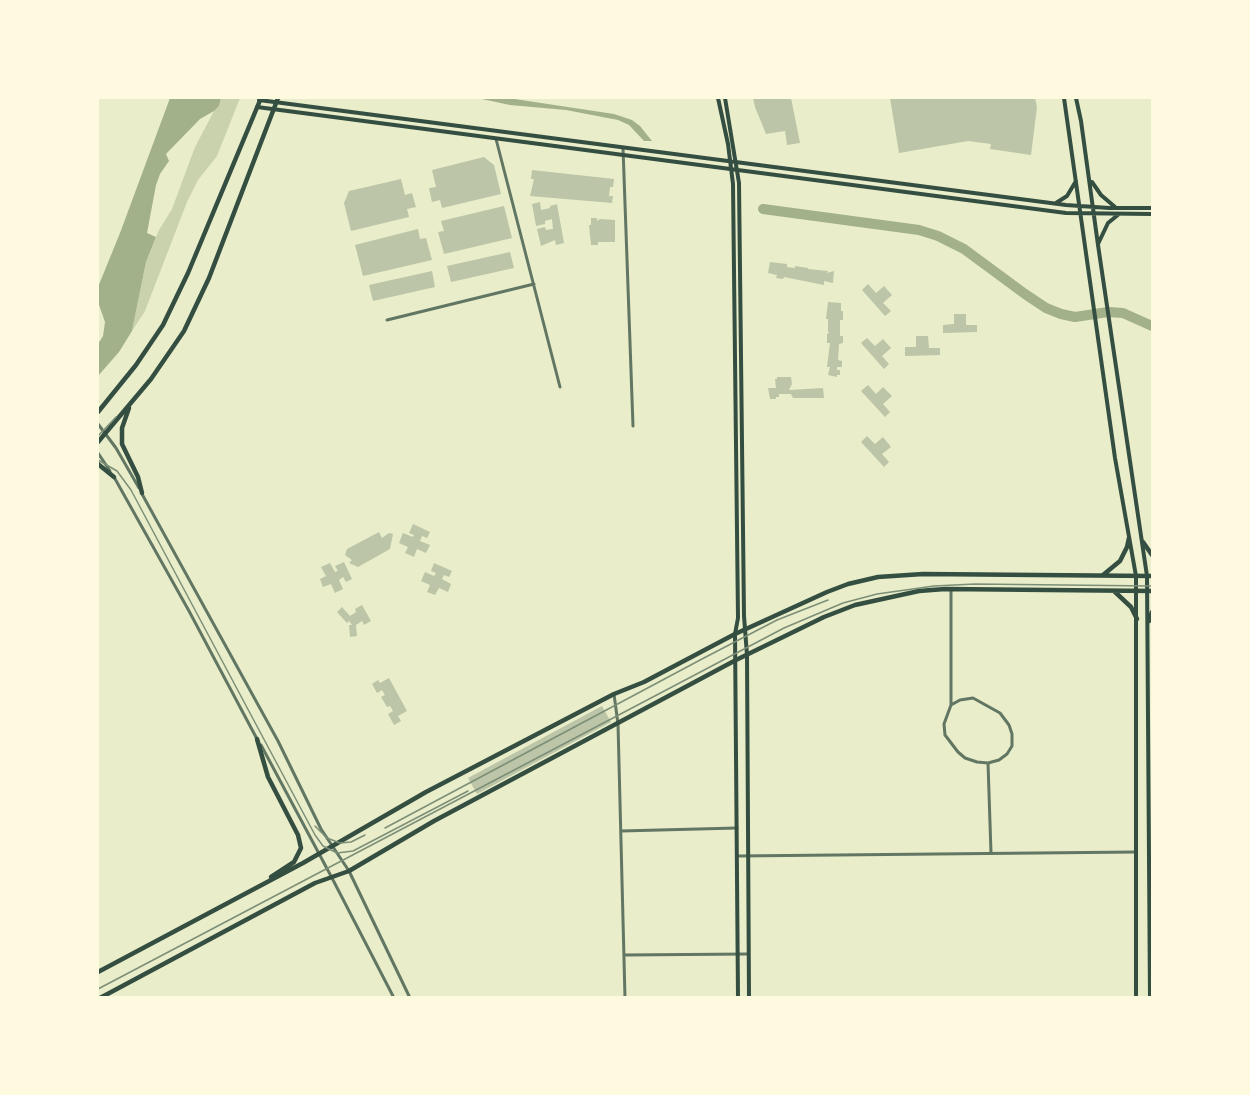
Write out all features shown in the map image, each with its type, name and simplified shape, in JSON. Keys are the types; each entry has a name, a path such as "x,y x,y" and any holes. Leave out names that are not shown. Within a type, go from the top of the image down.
{"main road":[{"path":"718,98 731,169 738,606 735,634 738,998"},
{"path":"725,98 739,183 747,655 748,998"},
{"path":"1064,98 1115,458 1136,576 1136,998"},
{"path":"1076,98 1090,177 1111,337 1150,576 1148,862 1150,998"},
{"path":"98,412 136,365 163,326 188,273 260,99 1054,203 1093,207 1152,208"},
{"path":"98,442 168,356 184,331 209,278 277,100"},
{"path":"257,107 1081,213 1152,214"},
{"path":"1090,177 1101,195 1119,208"},
{"path":"1054,203 1067,196 1077,180"},
{"path":"1098,245 1108,223 1120,214"},
{"path":"133,400 123,422 122,439 124,449 138,477 142,493"},
{"path":"98,464 114,477"},
{"path":"1103,575 1120,561 1129,538"},
{"path":"1143,542 1152,555"},
{"path":"98,972 267,882 426,792 614,694 644,682 745,629 827,592 878,577 923,574 1150,576"},
{"path":"100,998 315,883 349,871 434,821 736,660 824,617 855,605 919,591 1150,591"},
{"path":"1114,591 1131,606 1137,619"},
{"path":"1149,621 1152,612"},
{"path":"257,739 268,777 298,835 301,848 294,862 274,874 267,882"}],"street":[{"path":"496,138 560,387"},
{"path":"623,148 633,426"},
{"path":"387,320 534,284"},
{"path":"98,424 106,433 142,493 278,741 331,845 349,871 410,998"},
{"path":"98,453 114,477 189,611 394,998"},
{"path":"951,590 951,705 944,724 945,735 950,744 965,758 977,762 988,763 999,760 1007,754 1012,746 1012,734 1009,725 1000,713 973,699 960,700 951,705"},
{"path":"614,694 618,724 625,998"},
{"path":"988,763 992,853"},
{"path":"621,831 737,828"},
{"path":"737,856 748,854 1136,852"},
{"path":"624,955 748,954"}],"shaded area":[{"path":"170,98 221,98 219,106 200,119 166,154 169,161 156,185 147,233 156,237 146,262 132,331 119,352 98,376 98,344 103,336 105,322 98,302 98,287"},
{"path":"221,98 240,98 217,156 198,180 187,202 145,311 132,331 146,262 159,230 172,209 195,147 219,106"},
{"path":"477,98 508,98 614,114 632,120 652,141 644,141 629,125 618,120 566,110 510,105"}],"building":[{"path":"753,98 791,98 800,143 787,145 785,131 766,134"},
{"path":"890,98 1035,98 1037,107 1031,155 990,149 991,144 968,141 899,153"},
{"path":"484,157 494,165 501,194 442,208 440,200 432,202 429,188 436,187 432,170"},
{"path":"532,170 614,179 609,196 613,196 612,203 530,196 534,179 531,179"},
{"path":"401,179 405,195 412,193 416,207 407,209 409,217 351,231 344,203 349,191"},
{"path":"540,202 541,210 557,204 564,243 556,245 555,240 541,246 537,229 545,227 546,230 553,229 552,219 536,226 532,204"},
{"path":"504,206 512,238 444,254 438,232 444,231 441,221"},
{"path":"591,218 597,218 597,221 600,219 615,220 615,242 598,242 598,245 591,245 589,225 591,225"},
{"path":"418,229 420,239 426,238 432,260 363,276 355,245"},
{"path":"510,252 514,268 451,282 447,266"},
{"path":"770,262 787,264 787,267 828,271 827,273 834,271 833,283 824,281 824,285 784,277 783,279 776,278 777,275 768,273"},
{"path":"432,271 435,287 373,301 369,285"},
{"path":"868,284 876,293 884,286 892,295 883,303 891,311 885,316 862,290"},
{"path":"828,302 841,303 841,311 843,311 843,320 840,320 840,336 843,336 843,343 839,344 838,360 842,361 842,367 837,367 840,375 837,377 828,375 830,367 827,367 830,343 827,343 827,334 830,332 828,332 828,319 826,319"},
{"path":"954,314 966,314 966,325 977,325 977,332 943,333 943,325 954,324"},
{"path":"916,336 928,336 929,348 940,348 940,355 905,356 905,347 916,347"},
{"path":"867,338 875,346 883,339 891,348 882,356 889,364 884,369 861,343"},
{"path":"791,377 792,384 789,390 823,388 824,398 793,398 791,394 779,394 776,399 770,399 768,388 776,388 775,379"},
{"path":"868,385 876,394 883,387 892,396 883,404 890,412 885,417 861,391"},
{"path":"867,436 875,444 883,437 891,447 882,454 889,462 884,467 861,442"},
{"path":"413,524 430,532 427,538 422,536 420,541 430,545 426,553 417,549 414,557 405,553 408,547 399,543 403,533 413,537 414,535 409,533"},
{"path":"379,532 382,538 389,533 393,534 390,549 358,567 349,563 352,560 345,555 347,549"},
{"path":"344,562 352,579 346,582 343,577 339,580 343,589 335,593 331,584 323,587 320,579 326,576 321,567 330,563 335,572 338,571 335,566"},
{"path":"434,563 452,571 449,577 444,575 442,579 451,584 448,592 439,588 435,595 427,592 430,585 421,581 425,572 434,576 436,573 431,571"},
{"path":"362,605 371,621 364,625 362,621 356,625 357,636 350,637 349,625 352,625 337,612 342,607 350,616"},
{"path":"389,678 407,711 398,716 401,721 394,725 388,714 393,711 390,706 387,707 381,697 385,695 382,690 377,693 372,684"},
{"path":"602,706 611,722 477,794 468,778"}],"waterway":[{"path":"763,209 919,230 938,236 964,249 1046,308 1075,317 1108,312 1123,313 1152,326"}],"tram line":[{"path":"98,436 116,417"},
{"path":"98,460 117,471 131,490 315,835 323,846 337,853 353,851 468,791"},
{"path":"315,826 327,838 340,843 351,842 365,835"}],"railway":[{"path":"98,989 784,628 843,603 877,594 934,586 975,584 1152,586"},
{"path":"385,828 777,620 828,600"}]}
